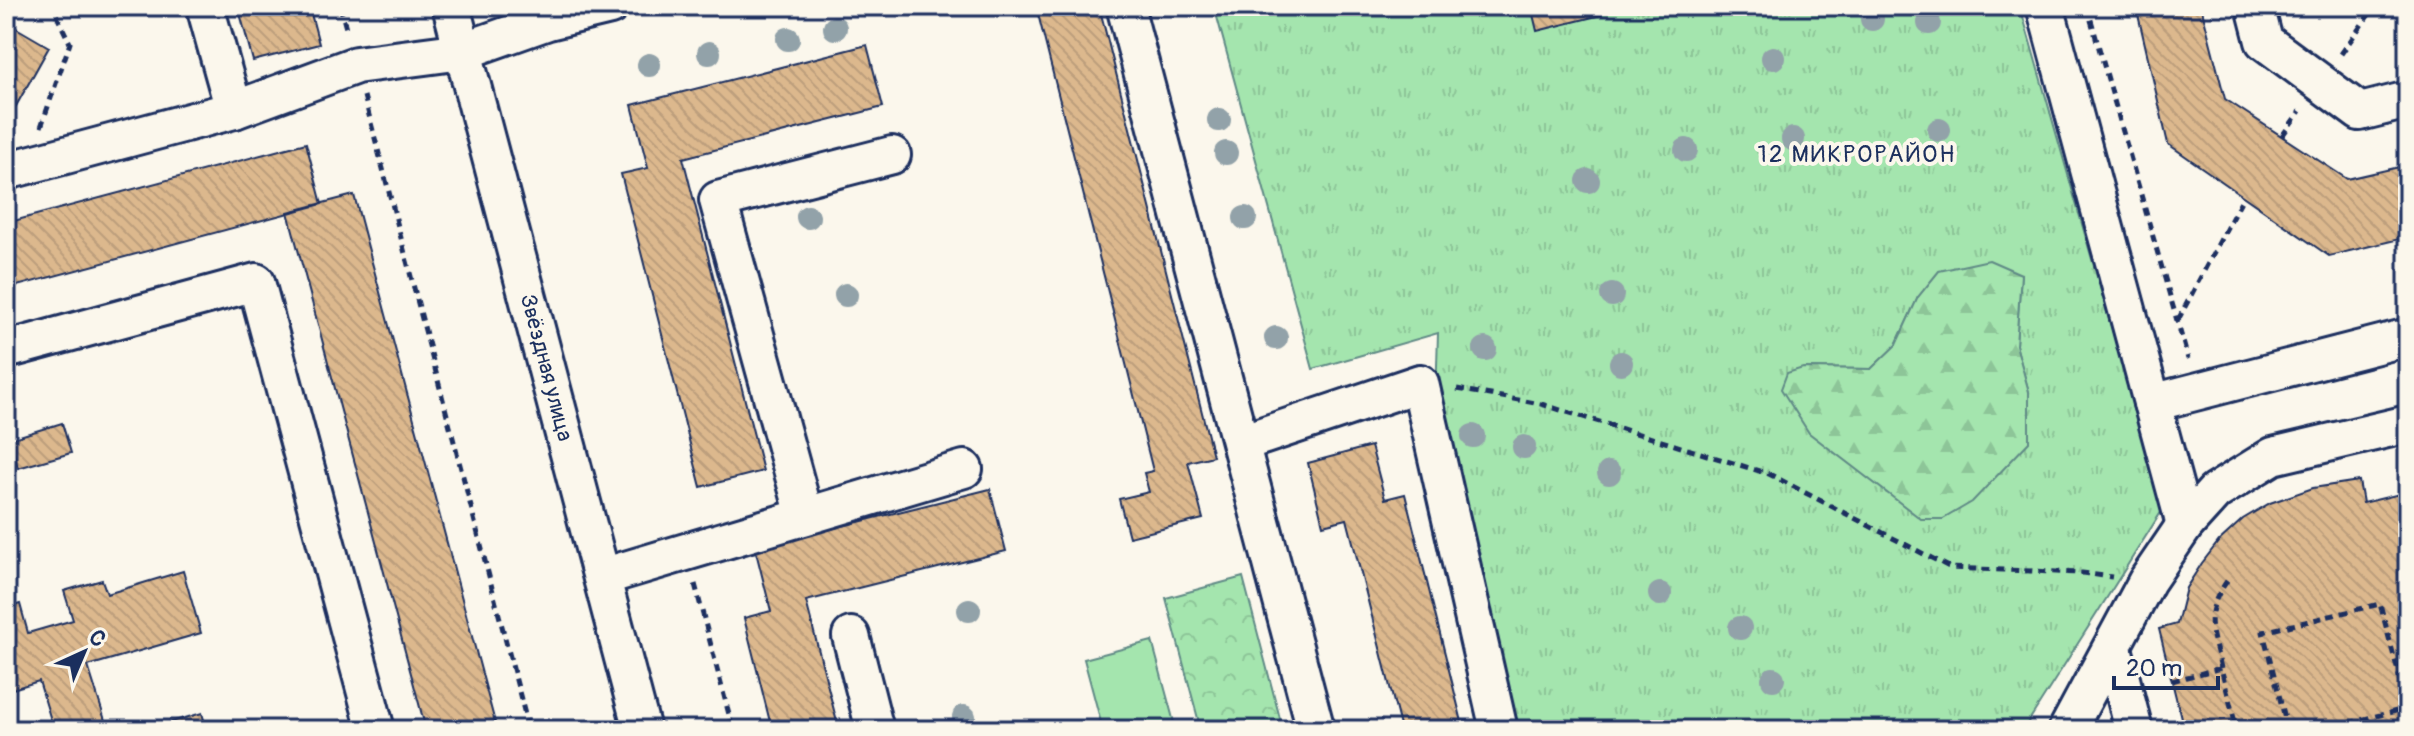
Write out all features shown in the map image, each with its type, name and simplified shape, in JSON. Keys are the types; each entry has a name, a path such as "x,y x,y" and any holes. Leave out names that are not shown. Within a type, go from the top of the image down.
{"street":[{"path":"205,6 234,110"},
{"name":"Звёздная улица","path":"451,6 642,730"},
{"path":"17,168 234,110 356,65 463,51 548,21 610,6"},
{"path":"1125,6 1316,730"},
{"path":"2045,6 2185,525"},
{"path":"2255,6 2264,41 2360,112 2408,100"},
{"path":"805,516 718,200 892,155"},
{"path":"6,350 256,282 376,730"},
{"path":"2152,403 2408,337"},
{"path":"1241,443 1420,383 1499,730"},
{"path":"2067,730 2147,581 2185,525 2215,492 2273,456 2408,424"},
{"path":"602,577 964,469"},
{"path":"851,636 875,730"},
{"path":"2113,648 2134,730"}],"path":[{"path":"17,168 70,43 52,6"},
{"path":"340,6 529,730"},
{"path":"2087,6 2177,321 2243,197"},
{"path":"2321,83 2375,6"},
{"path":"1420,383 1541,404 1769,474 1951,568 2082,573 2147,581"},
{"path":"687,552 733,730"},
{"path":"2227,581 2214,601 2210,622 2237,730"},
{"path":"2288,730 2263,632 2380,604 2408,708 2325,730"},
{"path":"2172,681 2221,668"},
{"path":"2367,719 2370,730"}],"green space":[{"path":"1214,6 2020,6 2163,509 2023,730 1513,730 1435,431 1438,333 1313,369","holes":["2021,274 2016,345 2029,392 1803,368 1871,369 1896,345 1918,297"]},
{"path":"1989,260 2021,274 2016,345 2029,392 2029,442 1972,502 1943,519 1921,519 1809,433 1781,389 1787,373 1803,368 1871,369 1896,345 1918,297 1939,271"},
{"path":"1243,577 1283,730 1201,730 1166,598"},
{"path":"1152,641 1176,730 1103,730 1084,659"}],"building":[{"path":"238,6 309,6 319,44 253,61"},
{"path":"1036,6 1099,6 1213,456 1188,462 1203,519 1129,537 1119,499 1149,492 1144,473 1153,471"},
{"path":"1531,6 1598,6 1601,15 1537,31"},
{"path":"2136,6 2201,6 2225,99 2347,179 2408,165 2408,237 2329,256 2168,144"},
{"path":"6,22 49,47 16,106 6,100"},
{"path":"867,45 883,107 683,158 763,471 701,487 621,174 648,168 632,105"},
{"path":"306,143 322,204 6,289 6,223"},
{"path":"354,195 497,730 426,730 288,212"},
{"path":"62,423 71,453 18,468 10,439"},
{"path":"1371,446 1385,499 1405,494 1464,730 1401,730 1347,519 1323,525 1308,463"},
{"path":"2359,481 2363,503 2408,492 2408,730 2184,730 2159,629 2177,624 2186,588 2202,563 2219,541 2243,519 2270,503 2313,488"},
{"path":"990,489 1006,551 806,601 839,730 772,730 744,618 771,611 755,548"},
{"path":"183,571 201,633 88,666 108,730 54,730 39,681 6,691 6,608 20,604 28,633 73,620 64,591 102,580 107,594"},
{"path":"202,713 207,730 144,730"}],"district":[{"name":"12 МИКРОРАЙОН","path":"1857,154"}]}
